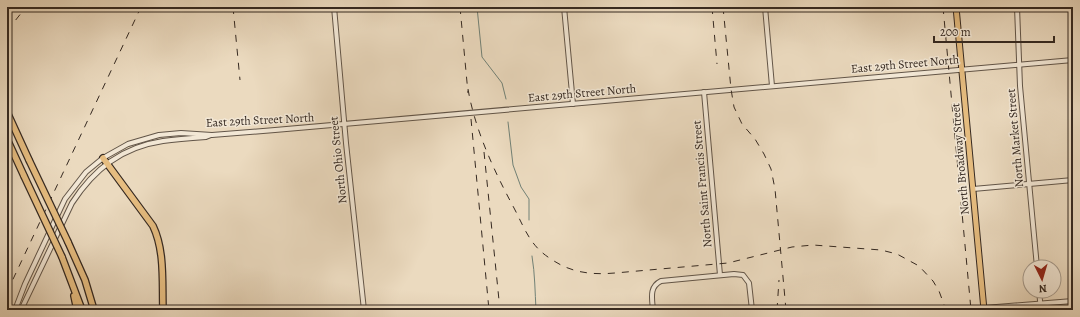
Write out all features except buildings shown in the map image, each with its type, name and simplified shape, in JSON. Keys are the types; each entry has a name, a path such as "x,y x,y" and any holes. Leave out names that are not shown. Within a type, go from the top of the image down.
{"highway":[{"path":"7,112 62,230 69,241 85,280 94,310"},
{"path":"7,139 62,257 72,280 82,310"},
{"path":"101,160 107,164 156,232 160,252 163,310"},
{"path":"72,280 77,310"}],"main road":[{"name":"North Broadway Street","path":"956,7 984,309"}],"street":[{"name":"North Ohio Street","path":"334,7 344,124 364,310"},
{"path":"564,7 573,104"},
{"path":"765,7 772,86"},
{"name":"North Market Street","path":"1017,7 1019,64 1036,259"},
{"name":"East 29th Street North","path":"15,310 25,284 65,199 86,172 101,160 128,144 159,135 181,133 212,135 1073,60"},
{"name":"North Saint Francis Street","path":"704,92 720,275"},
{"path":"21,310 72,203 82,186 102,167 121,154 143,145 212,135"},
{"path":"973,189 1073,180"},
{"path":"653,310 652,288 661,281 734,274 743,276 749,283 752,310"},
{"path":"1040,299 1041,310"},
{"path":"984,309 1073,301"}],"waterway":[{"path":"477,7 482,57 502,83 506,99"},
{"path":"508,122 513,165 521,187 529,199 529,220"},
{"path":"532,256 536,310"}],"railway":[{"path":"7,31 26,7"},
{"path":"7,292 141,7"},
{"path":"233,7 240,80"},
{"path":"460,7 468,93"},
{"path":"712,7 717,64"},
{"path":"723,7 734,107 742,124 755,139 771,169 775,189 786,310"},
{"path":"943,7 971,310"},
{"path":"468,89 480,135 499,180 533,243 544,254 559,264 582,272 606,274 728,263 792,247 813,245 881,250 897,254 919,266 933,281 939,291 946,310"},
{"path":"471,119 489,310"},
{"path":"484,152 500,310"},
{"path":"777,310 779,280"}]}
